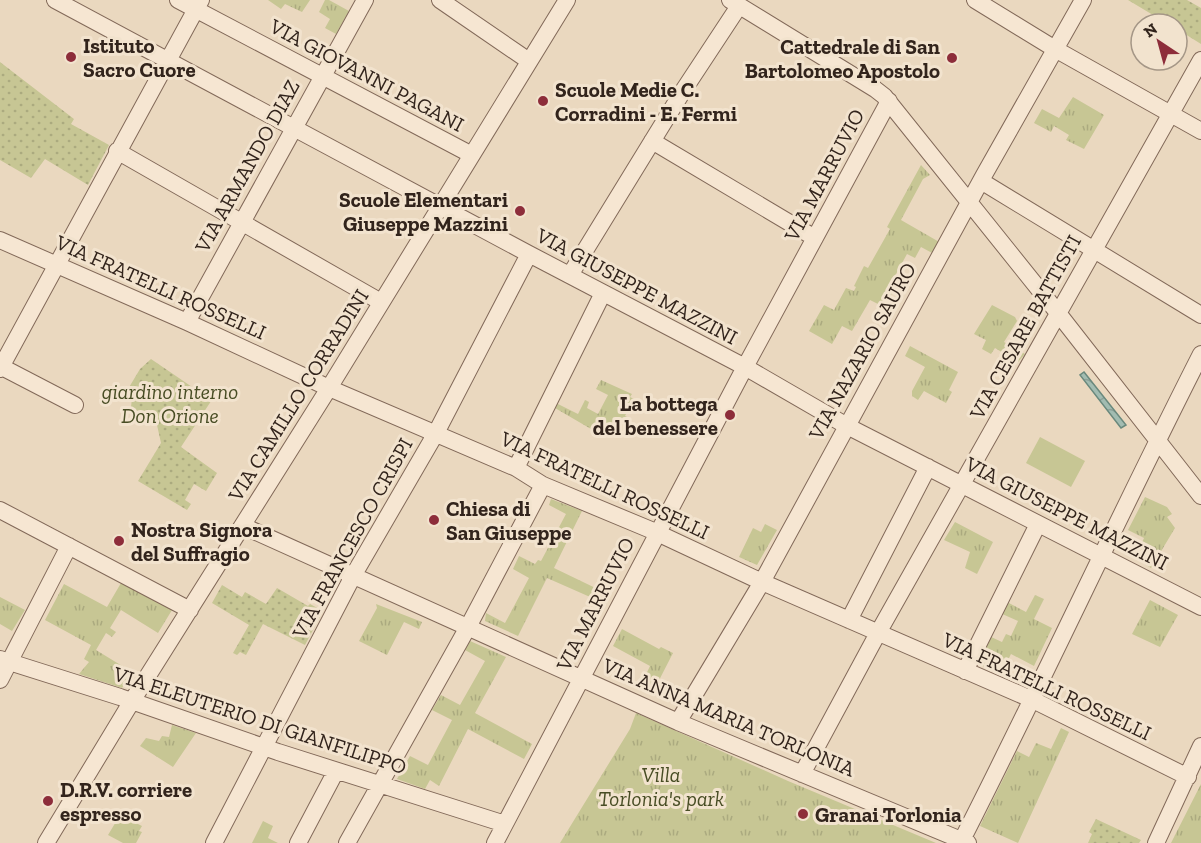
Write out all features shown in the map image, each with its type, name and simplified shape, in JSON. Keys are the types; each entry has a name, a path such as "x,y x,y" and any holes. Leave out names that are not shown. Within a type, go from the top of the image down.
{"street":[{"name":"VIA GIUSEPPE MAZZINI","path":"55,0 745,367 847,426 1201,607"},
{"name":"VIA GIOVANNI PAGANI","path":"178,0 198,5 322,77 472,155"},
{"name":"VIA ARMANDO DIAZ","path":"187,322 365,0"},
{"path":"440,0 529,61"},
{"name":"VIA CAMILLO CORRADINI","path":"46,843 567,0"},
{"path":"975,0 1054,49 1201,131"},
{"name":"VIA NAZARIO SAURO","path":"678,722 762,582 981,181 1083,0"},
{"path":"570,275 735,3 875,89 889,101 1201,496"},
{"path":"75,405 0,367 198,5"},
{"name":"VIA CESARE BATTISTI","path":"802,774 878,633 1201,60"},
{"name":"VIA MARRUVIO","path":"495,843 745,367 889,101"},
{"path":"652,141 815,238"},
{"path":"117,151 381,302"},
{"path":"981,181 1201,315"},
{"name":"VIA FRATELLI ROSSELLI","path":"0,240 187,322 329,388 516,468 543,485 657,533 762,582 1033,700 1188,777"},
{"name":"VIA FRANCESCO CRISPI","path":"214,843 353,576 436,433 529,254"},
{"path":"516,468 603,293"},
{"path":"965,842 1101,556 1201,354"},
{"path":"849,620 928,467"},
{"path":"348,843 468,627 543,485"},
{"path":"0,510 190,610"},
{"path":"965,671 1038,524"},
{"name":"VIA ANNA MARIA TORLONIA","path":"243,526 678,722 965,842"},
{"path":"0,680 5,660 69,546"},
{"name":"VIA ELEUTERIO DI GIANFILIPPO","path":"5,660 336,771 505,824"},
{"path":"1156,843 1201,746"},
{"path":"298,843 336,771"}],"green space":[{"path":"268,0 310,0 302,12 285,4 281,9"},
{"path":"325,0 349,11 336,34 325,28 330,19 319,12"},
{"path":"1128,0 1187,0 1201,8 1201,44 1189,36 1189,12 1148,12"},
{"path":"0,62 74,119 71,124 109,145 88,185 45,159 31,178 0,160"},
{"path":"1073,97 1104,115 1084,149 1066,140 1069,135 1054,126 1051,132 1034,123 1042,109 1059,118"},
{"path":"921,165 930,175 923,179 901,220 941,243 934,254 921,247 915,258 907,254 890,285 895,288 884,307 870,300 852,331 842,326 832,344 809,331 824,305 834,310 846,288 854,291 856,287 854,286 864,266 868,268 890,229 887,227"},
{"path":"992,305 1015,317 1017,321 1004,342 1025,354 1018,362 995,348 991,354 982,349 986,340 974,334"},
{"path":"910,346 958,372 949,390 952,392 946,403 924,391 918,400 912,396 912,391 925,367 905,356"},
{"name":"giardino interno Don Orione","path":"151,359 198,391 217,392 181,447 217,473 206,491 194,484 185,500 191,504 187,510 138,481 161,443 157,425 131,407 132,398 125,394 140,369"},
{"path":"601,380 632,394 630,397 634,399 625,416 627,417 624,425 616,420 607,436 555,408 556,403 578,414 585,400 589,402 587,408 598,414 608,395 596,389"},
{"path":"1040,437 1085,461 1071,487 1026,463"},
{"path":"1145,497 1167,507 1172,514 1167,517 1175,528 1151,568 1143,563 1148,553 1139,549 1144,538 1128,530"},
{"path":"551,499 582,511 554,568 610,595 606,604 547,578 518,636 485,621 486,613 505,623 529,578 513,569 519,556 535,564 538,560 541,561 566,514 549,505"},
{"path":"955,522 993,542 977,574 965,568 970,552 944,540"},
{"path":"765,524 777,530 757,565 739,557 753,528 761,532"},
{"path":"121,583 172,610 158,633 121,610 110,628 116,632 112,637 106,633 96,650 132,672 122,688 79,674 89,662 84,659 91,645 45,620 64,584 107,607"},
{"path":"222,585 242,597 245,592 266,604 277,588 308,606 310,604 323,611 305,645 263,624 246,655 240,652 237,655 233,653 249,625 212,603"},
{"path":"1035,595 1044,599 1034,619 1052,628 1034,666 1011,654 1006,664 991,657 985,667 974,663 989,636 1002,642 1006,634 1011,636 1018,621 1000,613 1005,601 1026,612"},
{"path":"0,597 25,610 12,631 0,624"},
{"path":"1150,600 1178,615 1160,647 1132,634"},
{"path":"376,604 422,622 419,629 404,622 387,655 359,641 377,608"},
{"path":"622,629 659,649 661,647 673,653 653,692 640,687 650,666 613,646"},
{"path":"470,641 506,657 475,713 532,744 524,759 468,729 439,786 430,780 425,789 397,779 410,756 428,765 452,720 432,710 441,695 460,705 485,661 465,650"},
{"name":"Villa Torlonia's park","path":"636,713 788,781 936,843 560,843 630,729"},
{"path":"172,725 196,733 173,767 140,746 146,738 159,741 162,736 169,737"},
{"path":"1061,728 1069,732 1018,843 980,826 1017,751 1029,757 1036,743 1051,749"},
{"path":"1201,784 1201,843 1171,843"},
{"path":"120,815 142,826 139,831 142,832 136,843 123,843 108,835"},
{"path":"1096,819 1141,840 1139,843 1088,843 1092,834 1089,832"},
{"path":"263,821 273,826 268,838 278,843 252,843"}],"water":[{"path":"1084,372 1126,425 1121,428 1080,375"}],"place":[{"name":"Istituto Sacro Cuore","path":"71,57"},
{"name":"Cattedrale di San Bartolomeo Apostolo","path":"952,58"},
{"name":"Scuole Medie C. Corradini - E. Fermi","path":"543,101"},
{"name":"Scuole Elementari Giuseppe Mazzini","path":"520,211"},
{"name":"La bottega del benessere","path":"730,415"},
{"name":"Chiesa di San Giuseppe","path":"434,520"},
{"name":"Nostra Signora del Suffragio","path":"119,541"},
{"name":"D.R.V. corriere espresso","path":"48,801"},
{"name":"Granai Torlonia","path":"803,814"}]}
